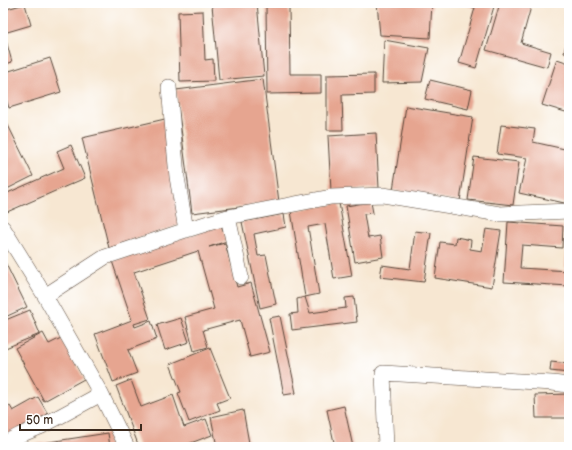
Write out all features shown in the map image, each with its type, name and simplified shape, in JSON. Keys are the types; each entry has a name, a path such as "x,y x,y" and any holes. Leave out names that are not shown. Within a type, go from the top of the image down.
{"street":[{"path":"169,87 177,177 186,230"},
{"path":"45,296 105,257 228,217 331,197 383,195 500,214 569,211"},
{"path":"228,217 242,277"},
{"path":"3,228 45,296 101,394 127,447"},
{"path":"386,447 383,373 569,385"},
{"path":"3,444 21,441 42,426 101,394"}],"building":[{"path":"257,3 264,76 219,80 212,5"},
{"path":"266,3 326,3 326,6 289,7 290,74 321,74 321,93 267,94"},
{"path":"377,3 432,3 430,38 380,35"},
{"path":"460,3 495,3 476,68 459,63 475,8"},
{"path":"500,3 532,3 521,43 551,52 547,67 486,50"},
{"path":"25,4 31,25 4,33 12,62 3,65 3,10"},
{"path":"203,11 205,60 213,59 214,81 180,82 178,12"},
{"path":"569,34 569,54 564,53"},
{"path":"384,40 429,48 422,82 382,83"},
{"path":"50,58 61,92 9,108 3,89 3,73"},
{"path":"557,59 569,63 569,113 542,105"},
{"path":"374,74 374,94 342,95 343,130 327,130 327,75"},
{"path":"263,79 279,202 192,213 176,90"},
{"path":"430,80 472,90 468,109 425,99"},
{"path":"406,106 473,117 460,201 393,190"},
{"path":"3,115 33,176 3,191"},
{"path":"165,119 180,225 109,248 82,138"},
{"path":"501,125 535,129 533,142 569,150 569,204 519,193 527,158 497,154"},
{"path":"376,133 379,188 331,191 328,136"},
{"path":"71,145 85,178 7,212 3,203 3,195 64,168 57,151"},
{"path":"474,157 519,162 513,205 468,200"},
{"path":"371,202 373,213 364,214 368,238 380,236 383,257 355,262 346,206"},
{"path":"339,203 352,276 334,279 325,224 308,227 319,294 305,297 291,211"},
{"path":"284,214 286,227 254,234 258,256 266,255 276,304 260,308 242,222"},
{"path":"508,222 563,226 562,248 522,245 520,268 569,271 569,286 504,282"},
{"path":"221,225 227,241 209,247 225,243 237,287 251,283 270,352 250,357 240,320 203,330 208,347 194,351 185,317 214,309 198,251 134,272 150,319 134,324 135,327 151,321 157,339 128,350 137,373 113,382 95,334 132,320 112,261"},
{"path":"486,229 501,231 492,287 435,278 440,242 455,244 456,237 471,240 470,249 482,251"},
{"path":"415,231 431,233 424,282 380,277 382,265 410,269"},
{"path":"569,235 569,268 565,267"},
{"path":"3,258 27,307 3,318"},
{"path":"305,297 310,313 346,308 345,298 354,297 357,322 292,330 290,314 298,313 297,299"},
{"path":"30,310 40,334 3,349 3,321"},
{"path":"280,316 296,393 284,395 269,318"},
{"path":"181,318 189,342 165,350 157,325"},
{"path":"43,333 49,344 61,338 84,379 44,401 15,348"},
{"path":"210,348 230,398 217,403 220,410 189,422 178,393 181,392 170,364"},
{"path":"551,362 569,364 569,373 550,371"},
{"path":"131,380 141,407 173,395 184,427 206,419 212,435 180,447 139,447 116,386"},
{"path":"569,394 569,418 536,418 535,395"},
{"path":"38,397 48,414 3,438 3,410 10,406 13,411"},
{"path":"344,406 353,447 335,447 327,410"},
{"path":"243,410 249,443 231,447 217,447 211,417"},
{"path":"108,433 110,447 29,447 29,445"}]}
